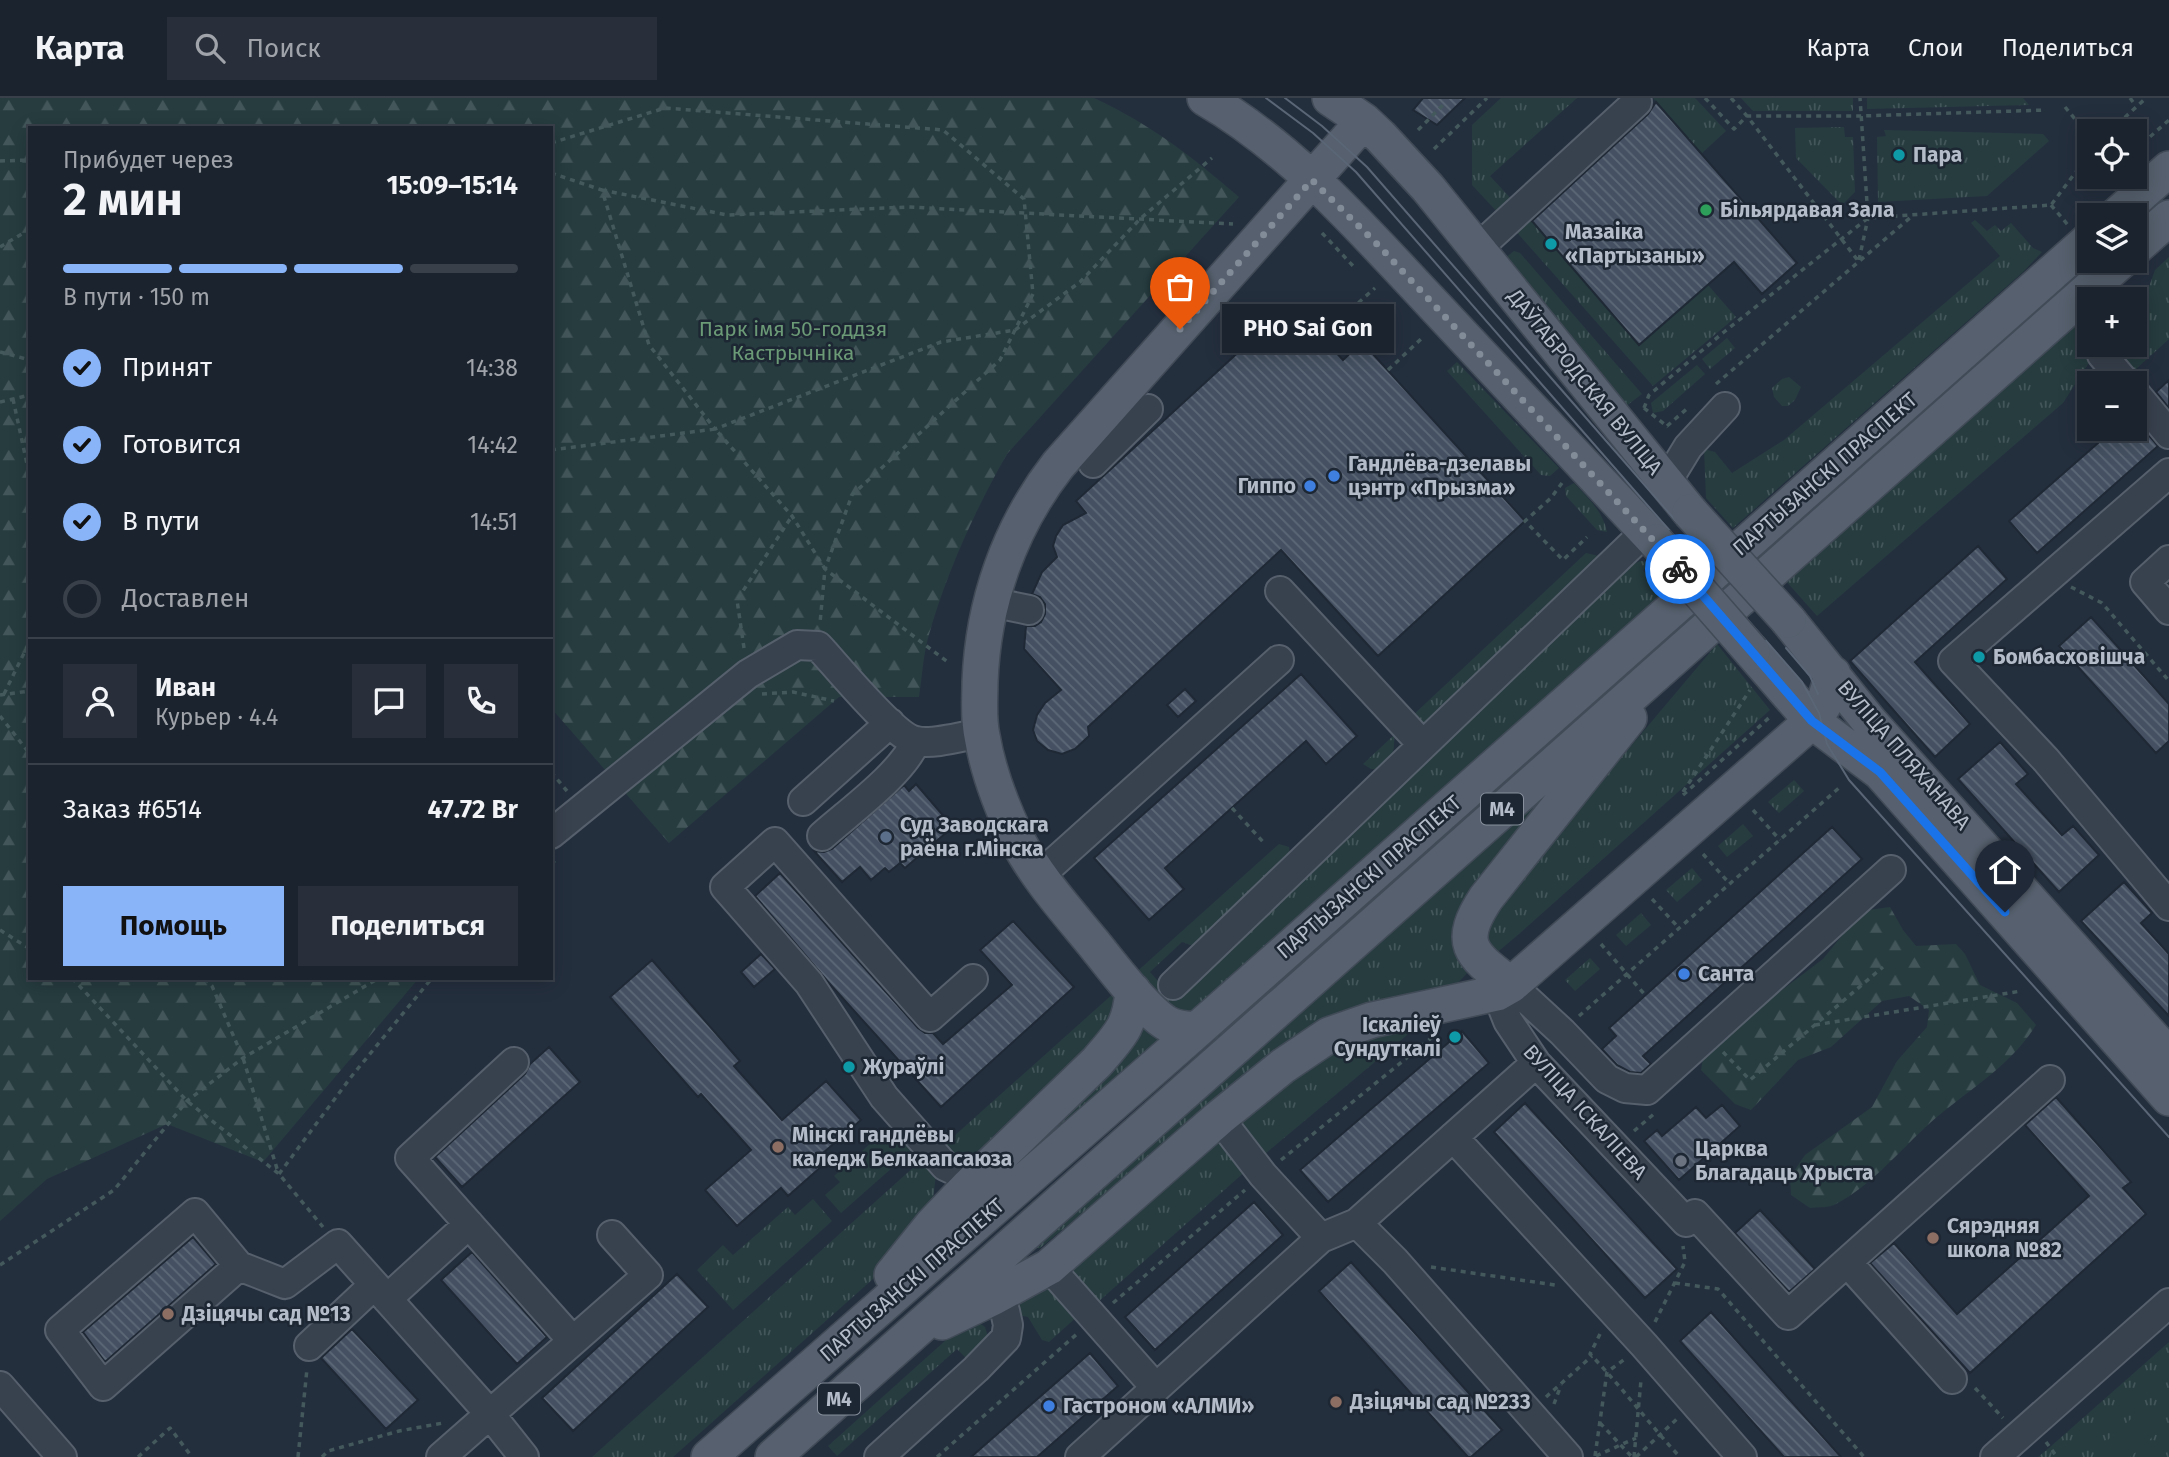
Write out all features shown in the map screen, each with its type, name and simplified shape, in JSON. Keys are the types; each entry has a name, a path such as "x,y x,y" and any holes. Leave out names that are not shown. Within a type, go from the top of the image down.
{"main road":[{"path":"1205,98 1271,145 1312,180 1381,248 1651,536 1812,721"},
{"name":"ДАЎГАБРОДСКАЯ ВУЛІЦА","path":"1330,98 1364,121 1429,188 1690,512 1833,674"},
{"path":"1196,1030 1171,1026 1133,991 1040,875 1019,843 990,772 981,733 981,665 991,602 1006,553 1036,493 1091,461 1312,180 1364,121"},
{"path":"2131,203 2169,169"},
{"path":"2147,237 2169,218"},
{"name":"ПАРТЫЗАНСКІ ПРАСПЕКТ","path":"709,1457 2077,251"},
{"name":"ПАРТЫЗАНСКІ ПРАСПЕКТ","path":"773,1457 2107,273"},
{"path":"1651,536 1666,483"},
{"path":"1504,989 1477,957 1469,942 1472,920 1486,898 1690,642"},
{"path":"904,1340 1049,1267 1219,1118 1283,1066 1329,1035 1372,1020 1504,989 1812,721 1823,706 1833,674"},
{"name":"ВУЛІЦА ПЛЯХАНАВА","path":"1833,674 1869,721 2169,1056"},
{"name":"ВУЛІЦА ПЛЯХАНАВА","path":"1812,721 1880,772 2169,1098"},
{"path":"856,1328 896,1269 938,1219 1122,1034 1129,1019 1133,991"}],"street":[{"path":"1478,248 1637,102"},
{"path":"2104,357 2116,371"},
{"path":"1666,483 1716,399"},
{"path":"2147,407 2169,434"},
{"path":"1091,461 1148,409"},
{"path":"2169,474 1953,661 2046,760 2169,906"},
{"path":"1173,985 1423,745 1651,536"},
{"path":"2169,560 2145,582 2169,610"},
{"path":"1280,591 1423,745"},
{"path":"991,602 1029,610"},
{"path":"556,845 748,674 797,645 818,646 890,723 907,737 916,741 981,733"},
{"path":"1040,875 1279,660"},
{"path":"803,801 890,723"},
{"path":"822,836 901,766 912,752 916,741"},
{"path":"973,979 930,1017 775,842 726,887 809,983 884,1097 945,1167 960,1173 986,1170"},
{"path":"1504,989 1562,1032 1607,1079 1625,1088 1647,1090 1891,870"},
{"name":"ВУЛІЦА ІСКАЛІЕВА","path":"1504,989 1508,1021 1536,1063 1686,1223 1695,1214 1788,1315 1847,1262"},
{"path":"514,1062 410,1158 573,1342"},
{"path":"1080,1457 1321,1238 1357,1223 1536,1063"},
{"path":"1963,1383 1847,1262 2050,1080"},
{"path":"1219,1118 1263,1175 1321,1238"},
{"path":"1453,1138 1644,1345 1742,1457"},
{"path":"938,1219 945,1190 945,1167"},
{"path":"239,1266 103,1386 60,1330 195,1213 239,1266 285,1284 338,1244 490,1414 524,1457"},
{"path":"1357,1223 1395,1261 1568,1457"},
{"path":"309,1346 469,1224"},
{"path":"441,1457 648,1275 612,1235"},
{"path":"1049,1267 1156,1388"},
{"path":"879,1457 992,1354 1006,1338 1008,1325 1005,1311 994,1297"},
{"path":"1995,1457 2169,1303"},
{"path":"0,1386 62,1457"}],"path":[{"path":"1434,149 1486,98"},
{"path":"1706,98 1734,129 1747,116 1860,116 2046,110"},
{"path":"1731,98 1859,262"},
{"path":"1859,262 1868,218 1860,98"},
{"path":"2130,98 2136,106"},
{"path":"2122,119 2146,98"},
{"path":"1418,130 1446,102"},
{"path":"2065,107 2077,121"},
{"path":"553,142 665,108 943,130 1024,200 1033,294 1000,360 852,495 825,569 818,646"},
{"path":"2147,139 2169,120"},
{"path":"553,450 715,429 941,342 1015,330 1080,282 1141,218 1212,158"},
{"path":"0,160 28,160"},
{"path":"1673,431 1644,408 1649,395 1868,218 2051,205 2077,170"},
{"path":"553,174 602,190 727,215 908,207 1025,211 1233,224"},
{"path":"602,190 649,345 715,429 792,516 825,569 949,663"},
{"path":"1716,399 1859,262 1914,214"},
{"path":"0,247 28,230"},
{"path":"1322,233 1356,269"},
{"path":"1321,336 1375,288"},
{"path":"1388,370 1421,339"},
{"path":"0,352 28,359"},
{"path":"0,402 28,395"},
{"path":"13,399 28,469"},
{"path":"1667,426 1697,400"},
{"path":"1565,480 1551,498 1525,521 1563,560 1587,537"},
{"path":"792,516 737,600 751,695 793,692 834,701"},
{"path":"2051,576 2102,603 2169,681"},
{"path":"2,694 28,645"},
{"path":"1680,797 1751,689"},
{"path":"2,694 28,691"},
{"path":"0,716 28,751"},
{"path":"1562,1032 1840,787"},
{"path":"1232,808 1265,844"},
{"path":"1753,810 1780,840"},
{"path":"1703,854 1730,884"},
{"path":"1652,899 1679,928"},
{"path":"0,930 28,948"},
{"path":"1601,944 1645,995"},
{"path":"1714,1060 1724,1051 1750,1080 1883,967"},
{"path":"74,980 187,1101 279,1174 338,1244"},
{"path":"207,980 212,986 243,1058 279,1174"},
{"path":"0,1265 114,1190 187,1101 243,1058 376,980"},
{"path":"279,1174 351,1077 430,980"},
{"path":"1813,1026 2021,991"},
{"path":"937,1457 1263,1175 1440,1030"},
{"path":"1633,1132 1663,1105"},
{"path":"1395,1261 1593,1290"},
{"path":"1675,1283 1718,1289 1864,1457"},
{"path":"1612,1311 1590,1354 1639,1406 1680,1457"},
{"path":"1595,1457 1607,1372 1644,1345"},
{"path":"298,1457 309,1346"},
{"path":"1529,1413 1592,1356"},
{"path":"1963,1383 2005,1420"},
{"path":"1600,1423 1634,1457 1694,1402"},
{"path":"322,1457 328,1451 375,1437 451,1422"},
{"path":"138,1457 170,1428 192,1457"},
{"path":"1595,1457 1636,1438"}],"green space":[{"name":"Парк імя 50-годдзя Кастрычніка","path":"0,98 1094,98 1170,142 1239,197 1007,454 972,521 943,590 926,645 919,697 839,697 669,843 553,710 553,126 28,126 28,980 417,980 263,1162 167,1124 47,1179 0,1221"},
{"path":"1501,98 1577,98 1490,176 1515,203 1501,216 1472,185 1472,125"},
{"path":"1653,98 1695,98 1726,131 1701,154"},
{"path":"1741,98 1853,98 1853,111 1753,111"},
{"path":"1867,98 2023,98 2029,105 1867,109"},
{"path":"1844,127 1845,137 1853,137 1855,192 1842,205 1796,158 1795,128"},
{"path":"1884,130 2043,134 2049,141 1987,196 1878,202 1877,137 1886,136"},
{"path":"1527,216 1639,345 1708,285 1736,317 1653,386 1513,228"},
{"path":"1975,220 1987,231 1995,225 2001,231 2011,223 2033,248 2042,252 2023,272 1733,528 1706,498 1704,449 1715,452 1732,473 1784,440 2000,256 1971,223"},
{"path":"1514,251 1520,253 1642,394 1625,407 1505,258"},
{"path":"2169,257 2169,339 2135,370 2125,360 2126,357 2147,357 2147,292 2155,270"},
{"path":"2077,323 2077,357 2092,357 2084,371 2077,371 2077,381 2063,403 1817,616 1785,580"},
{"path":"1727,338 1735,348 1710,369 1702,359"},
{"path":"1457,362 1559,468 1550,476 1541,475 1447,371"},
{"path":"1697,365 1705,374 1663,411 1653,413 1651,403"},
{"path":"1789,377 1801,387 1795,400 1788,406 1782,406 1774,397 1772,388 1782,379"},
{"path":"1574,483 1598,511 1607,532 1597,530 1566,496 1565,488"},
{"path":"1586,553 1599,556 1595,565 1430,722 1417,723 1411,717"},
{"path":"1640,561 1649,562 1643,571 1669,589 1193,1013 1184,1018 1132,976 1279,844 1289,847 1290,858 1199,948 1182,942 1150,972 1172,997 1618,572"},
{"path":"1717,644 1770,710 1519,934 1494,955 1487,950 1488,918 1497,905"},
{"path":"1394,735 1393,753 1384,767 1371,769 1363,764"},
{"path":"1794,780 1804,791 1779,813 1768,802"},
{"path":"1549,793 1467,898 1469,971 1456,985 1292,1041 1040,1248 1021,1248 1307,1007"},
{"path":"1743,824 1753,836 1727,857 1718,846"},
{"path":"1692,868 1702,880 1677,902 1666,890"},
{"path":"1890,907 1916,946 1956,944 1965,954 1980,985 2017,1003 2036,1025 2014,1054 1930,1123 1862,1187 1833,1205 1810,1208 1791,1195 1790,1177 1805,1155 1872,1107 1897,1061 1927,1027 1929,1010 1909,996 1882,1001 1831,1047 1798,1060 1751,1110 1735,1104 1701,1070 1705,1048 1823,959 1862,911"},
{"path":"1641,913 1651,925 1626,946 1616,935"},
{"path":"1590,958 1600,969 1575,991 1565,980"},
{"path":"1115,992 1120,1011 1084,1053 993,1136 996,1145 962,1166 943,1146"},
{"path":"1140,1011 1166,1034 965,1212"},
{"path":"1425,1020 1265,1154 1232,1118 1336,1042"},
{"path":"898,1119 919,1144 841,1213 825,1195 840,1182 834,1176"},
{"path":"1216,1130 1248,1169 1098,1302 1066,1266"},
{"path":"926,1156 936,1174 933,1200 910,1236 873,1279 673,1457 592,1457"},
{"path":"813,1199 832,1221 733,1310 697,1270 723,1245 733,1255 788,1207 795,1215"},
{"path":"1043,1282 1080,1314 1049,1342 1042,1340 1028,1317 1013,1314 1008,1297"},
{"path":"978,1322 985,1327 988,1337 971,1363 957,1349 837,1456 828,1446 956,1331"},
{"path":"2169,1342 2169,1457 2038,1457 2049,1448"},
{"path":"2140,1411 2158,1432 2130,1457 2106,1457 2099,1448"}],"building":[{"path":"1423,98 1465,98 1437,125 1413,110"},
{"path":"1656,102 1797,263 1762,294 1734,262 1639,345 1532,221 1648,114"},
{"name":"Гандлёва-дзелавы цэнтр «Прызма»","path":"1291,304 1343,360 1362,342 1525,521 1378,656 1281,550 1088,727 1089,736 1075,749 1062,754 1048,750 1037,741 1033,730 1037,715 1045,703 1061,690 1024,649 1026,626 1035,626 1045,614 1045,604 1040,597 1032,594 1042,572 1057,557 1053,546 1056,536 1063,525 1086,513 1076,501"},
{"path":"2169,380 2169,408 2156,392"},
{"path":"2147,433 2158,446 2037,553 2009,521 2100,441 2147,441"},
{"path":"1978,546 2007,579 1915,662 1970,724 1935,757 1850,661"},
{"path":"2091,617 2169,704 2169,741 2156,753 2059,646"},
{"path":"1301,674 1357,736 1326,764 1306,741 1165,868 1184,889 1149,920 1094,858"},
{"path":"1185,689 1196,701 1178,717 1167,705"},
{"path":"2000,742 2028,774 2016,784 2062,835 2073,826 2099,855 2059,892 1958,779"},
{"path":"916,784 953,827 905,868 900,863 889,872 885,868 871,880 860,867 842,882 814,851 832,849 904,785 909,791"},
{"path":"1832,827 1862,859 1643,1056 1651,1064 1641,1073 1630,1072 1617,1065 1602,1049 1616,1036 1609,1028"},
{"path":"780,873 918,1028 925,1033 933,1033 943,1044 1012,985 980,950 1013,921 1074,987 941,1107 755,896"},
{"path":"2124,882 2152,913 2141,923 2169,954 2169,1016 2081,921"},
{"path":"761,954 775,969 754,987 741,972"},
{"path":"652,960 740,1061 734,1066 782,1120 826,1081 861,1120 816,1159 822,1166 788,1196 781,1188 737,1226 705,1190 751,1150 701,1094 698,1097 610,997"},
{"path":"1462,1031 1489,1063 1328,1202 1300,1170"},
{"path":"549,1047 580,1082 462,1187 435,1157 525,1074 530,1064"},
{"path":"2056,1097 2131,1182 2123,1188 2146,1214 1970,1373 1870,1263 1894,1243 1957,1314 2089,1196 2025,1125"},
{"path":"1525,1103 1677,1269 1645,1298 1494,1132"},
{"name":"Царква Благадаць Хрыста","path":"1722,1105 1740,1126 1679,1180 1644,1141 1657,1130 1662,1136 1696,1107 1706,1118"},
{"path":"1254,1202 1283,1235 1155,1350 1125,1317"},
{"path":"1760,1210 1815,1269 1789,1292 1735,1233"},
{"path":"193,1237 216,1264 105,1362 83,1332"},
{"path":"472,1252 547,1337 517,1364 441,1280"},
{"path":"1351,1262 1502,1430 1471,1457 1468,1457 1319,1291"},
{"path":"677,1274 708,1307 573,1431 542,1398"},
{"path":"1711,1312 1841,1457 1784,1457 1697,1360 1680,1341"},
{"path":"352,1329 418,1400 386,1429 321,1358"},
{"path":"1090,1353 1118,1386 1037,1457 971,1457"}],"tram line":[{"path":"1266,98 1313,133 1356,172 1802,682 1819,713 1827,744 1849,780 2169,1137"},
{"path":"1285,98 1322,126 1367,167 1683,529"},
{"path":"1786,648 1810,676 1818,694"}],"way so far":[{"path":"1180,329 1312,180 1381,248 1680,569"}],"place":[{"name":"Пара","path":"1899,155"},
{"name":"Більярдавая Зала","path":"1706,210"},
{"name":"Мазаіка «Партызаны»","path":"1551,244"},
{"name":"PHO Sai Gon","path":"1180,329"},
{"name":"Гандлёва-дзелавы цэнтр «Прызма»","path":"1334,476"},
{"name":"Гиппо","path":"1310,486"},
{"name":"Бомбасховішча","path":"1979,657"},
{"name":"Суд Заводскага раёна г.Мінска","path":"886,837"},
{"name":"Санта","path":"1684,974"},
{"name":"Іскаліеў Сундуткалі","path":"1455,1037"},
{"name":"Жураўлі","path":"849,1067"},
{"name":"Мінскі гандлёвы каледж Белкаапсаюза","path":"778,1147"},
{"name":"Царква Благадаць Хрыста","path":"1681,1161"},
{"name":"Сярэдняя школа №82","path":"1933,1238"},
{"name":"Дзіцячы сад №13","path":"168,1314"},
{"name":"Дзіцячы сад №233","path":"1336,1402"},
{"name":"Гастроном «АЛМИ»","path":"1049,1406"}],"route":[{"path":"1680,569 1812,721 1880,772 2005,912"}]}
